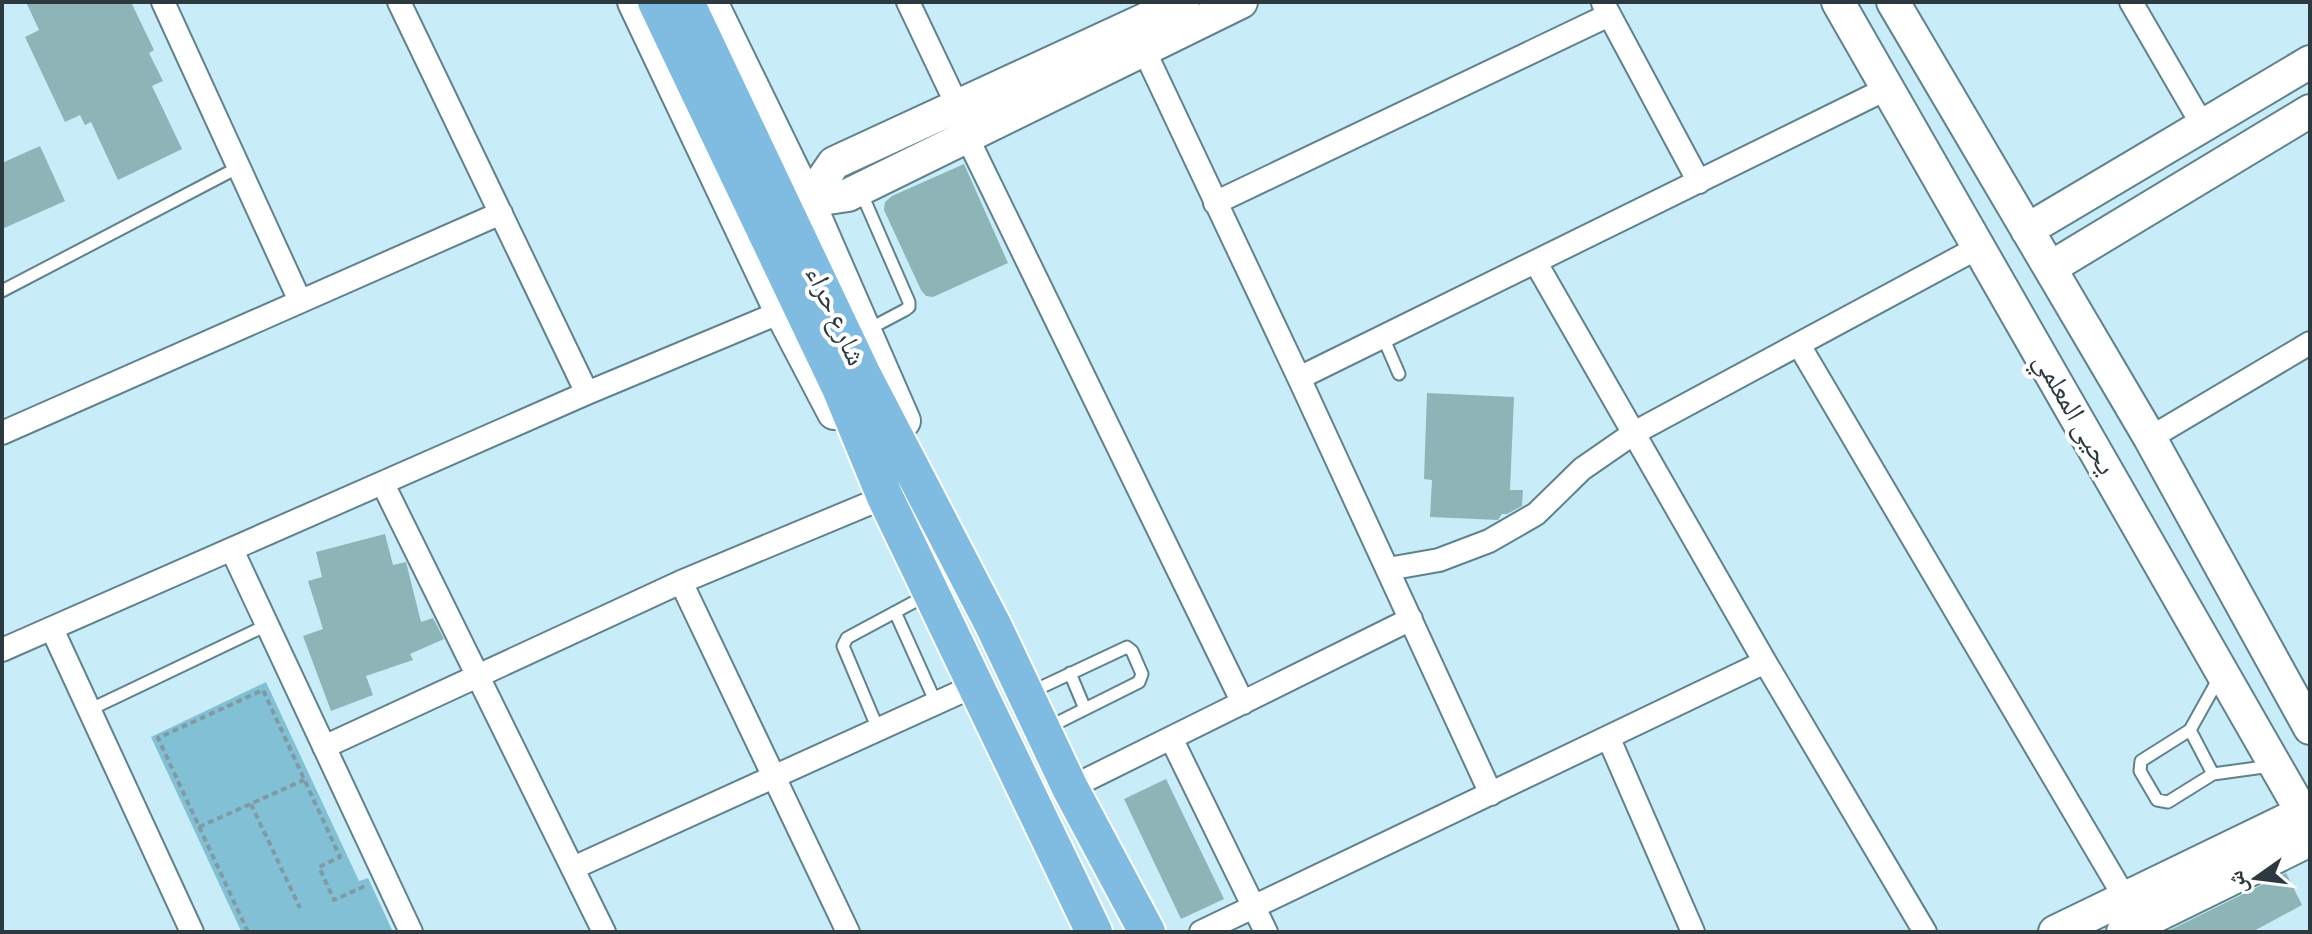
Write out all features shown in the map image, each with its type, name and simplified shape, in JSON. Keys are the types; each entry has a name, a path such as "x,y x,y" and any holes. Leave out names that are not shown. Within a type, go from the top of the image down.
{"main road":[{"name":"شارع حراء","path":"656,2 851,380 993,625 1070,788 1147,932"},
{"name":"شارع حراء","path":"686,2 851,380 885,497 1094,932"}],"street":[{"path":"163,2 300,301"},
{"path":"399,2 587,393"},
{"name":"شارع حراء","path":"634,2 781,312 832,411 885,497"},
{"name":"شارع حراء","path":"711,2 808,201 993,625"},
{"path":"908,2 957,105"},
{"path":"808,201 834,163 957,105 1187,10 1241,2"},
{"name":"يحيى المعلمي","path":"1838,2 2307,826"},
{"name":"يحيى المعلمي","path":"1893,2 2150,438 2310,728"},
{"path":"2131,2 2203,126"},
{"path":"1215,203 1606,9 1699,182"},
{"path":"808,201 848,195 1144,50 1187,10"},
{"path":"1144,50 1491,794"},
{"path":"2027,230 2310,62"},
{"path":"1299,378 1888,88"},
{"path":"2050,268 2310,111"},
{"path":"967,137 1243,703"},
{"path":"2,433 501,213"},
{"path":"1388,569 1439,560 1489,541 1536,514 1582,469 1634,433 1979,247"},
{"path":"1536,263 1765,662 1925,932"},
{"path":"2,650 587,393 781,312"},
{"path":"2150,438 2310,343"},
{"path":"1799,345 2125,898"},
{"path":"383,484 604,932"},
{"path":"324,747 681,582 885,497"},
{"path":"232,550 411,932"},
{"path":"681,582 848,932"},
{"path":"1070,788 1411,619"},
{"path":"52,629 192,932"},
{"path":"1201,932 1765,662"},
{"path":"573,868 976,685"},
{"path":"1171,738 1266,932"},
{"path":"1609,739 1689,931"},
{"path":"2055,932 2125,898 2307,826"},
{"path":"2123,932 2307,826"}],"lane":[{"path":"2,291 239,167"},
{"path":"860,189 909,302 905,310 865,331"},
{"path":"1383,337 1399,374"},
{"path":"878,729 843,646 847,638 931,593"},
{"path":"895,612 936,703"},
{"path":"89,710 267,625"},
{"path":"1026,694 1127,647 1132,651 1142,674 1139,682 1043,730"},
{"path":"1070,673 1085,709"},
{"path":"2222,674 2190,730 2141,761 2140,771 2157,800 2168,802 2213,774 2275,766"},
{"path":"2190,730 2213,774"}],"path":[{"path":"248,932 158,738 263,690 340,857 319,867 334,900 368,885 373,897"},
{"path":"199,827 304,780"},
{"path":"251,804 300,908"}],"shaded area":[{"path":"266,682 359,881 368,878 393,932 240,932 151,737"}],"building":[{"path":"26,2 131,2 154,50 149,53 163,81 152,86 182,149 118,180 91,122 85,125 80,115 65,122 25,37 39,30"},
{"path":"40,146 65,201 2,229 2,163"},
{"path":"964,164 1008,263 933,297 926,296 884,210 885,202"},
{"path":"1427,393 1514,397 1510,490 1523,490 1522,506 1502,514 1498,520 1430,517 1432,480 1424,479"},
{"path":"385,534 393,565 406,562 421,622 433,618 444,639 410,654 413,660 366,676 373,695 331,711 303,636 323,629 308,581 322,577 316,552"},
{"path":"1166,779 1224,899 1181,919 1124,799"},
{"path":"2286,873 2302,905 2252,932 2166,932"}]}
